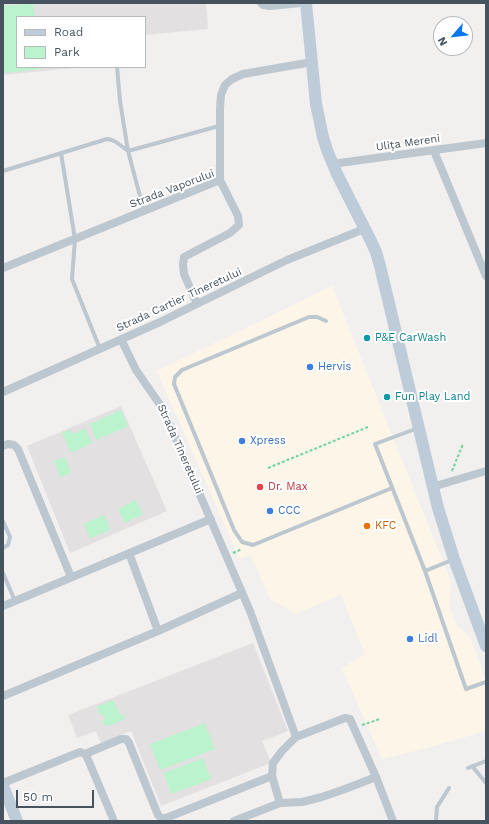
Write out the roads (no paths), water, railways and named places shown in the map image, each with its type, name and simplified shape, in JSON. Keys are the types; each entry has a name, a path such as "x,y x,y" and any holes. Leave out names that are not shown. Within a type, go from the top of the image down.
{"street":[{"path":"261,3 263,5 270,6 301,3"},
{"path":"306,3 316,104 327,150 344,191 376,252 432,487 454,559 486,644"},
{"path":"220,180 219,126 221,95 225,85 232,79 243,74 312,62"},
{"name":"Ulița Mereni","path":"332,164 486,143"},
{"path":"434,151 486,276"},
{"name":"Strada Vaporului","path":"3,268 220,180 238,216 239,225 230,233 184,257 184,274 196,304"},
{"name":"Strada Cartier Tineretului","path":"3,392 160,322 287,260 364,229"},
{"name":"Strada Tineretului","path":"121,339 136,370 164,409 250,611 296,737"},
{"path":"3,446 8,444 14,445 18,450 71,577"},
{"path":"432,487 486,471"},
{"path":"3,606 211,519"},
{"path":"128,553 158,631"},
{"path":"3,696 158,631 242,592"},
{"path":"280,803 272,776 273,763 282,751 296,737 345,718 350,719 376,776 393,821"},
{"path":"85,754 121,739 126,739 129,743 158,815 161,818 166,818 272,776"},
{"path":"3,783 80,752 88,757 114,821"},
{"path":"234,821 280,803 302,802 322,797 376,776"},
{"path":"3,786 17,821"}],"lane":[{"path":"117,68 120,101 128,151 144,211"},
{"path":"128,151 219,126"},
{"path":"3,171 107,139 116,142 128,151"},
{"path":"61,153 75,239 72,279 100,349"},
{"path":"326,321 317,317 310,317 182,370 175,377 174,384 234,530 242,542 253,545 392,488"},
{"path":"418,428 375,444 425,571 466,689 486,682"},
{"path":"3,521 10,538 8,546 3,548"},
{"path":"425,571 454,559"},
{"path":"3,573 15,601"},
{"path":"486,761 470,767 486,783"},
{"path":"436,821 437,807 449,788"}],"place":[{"name":"P&E CarWash","path":"367,338"},
{"name":"Hervis","path":"310,367"},
{"name":"Fun Play Land","path":"387,397"},
{"name":"Xpress","path":"242,441"},
{"name":"Dr. Max","path":"260,487"},
{"name":"CCC","path":"270,511"},
{"name":"KFC","path":"367,526"},
{"name":"Lidl","path":"410,639"}]}
